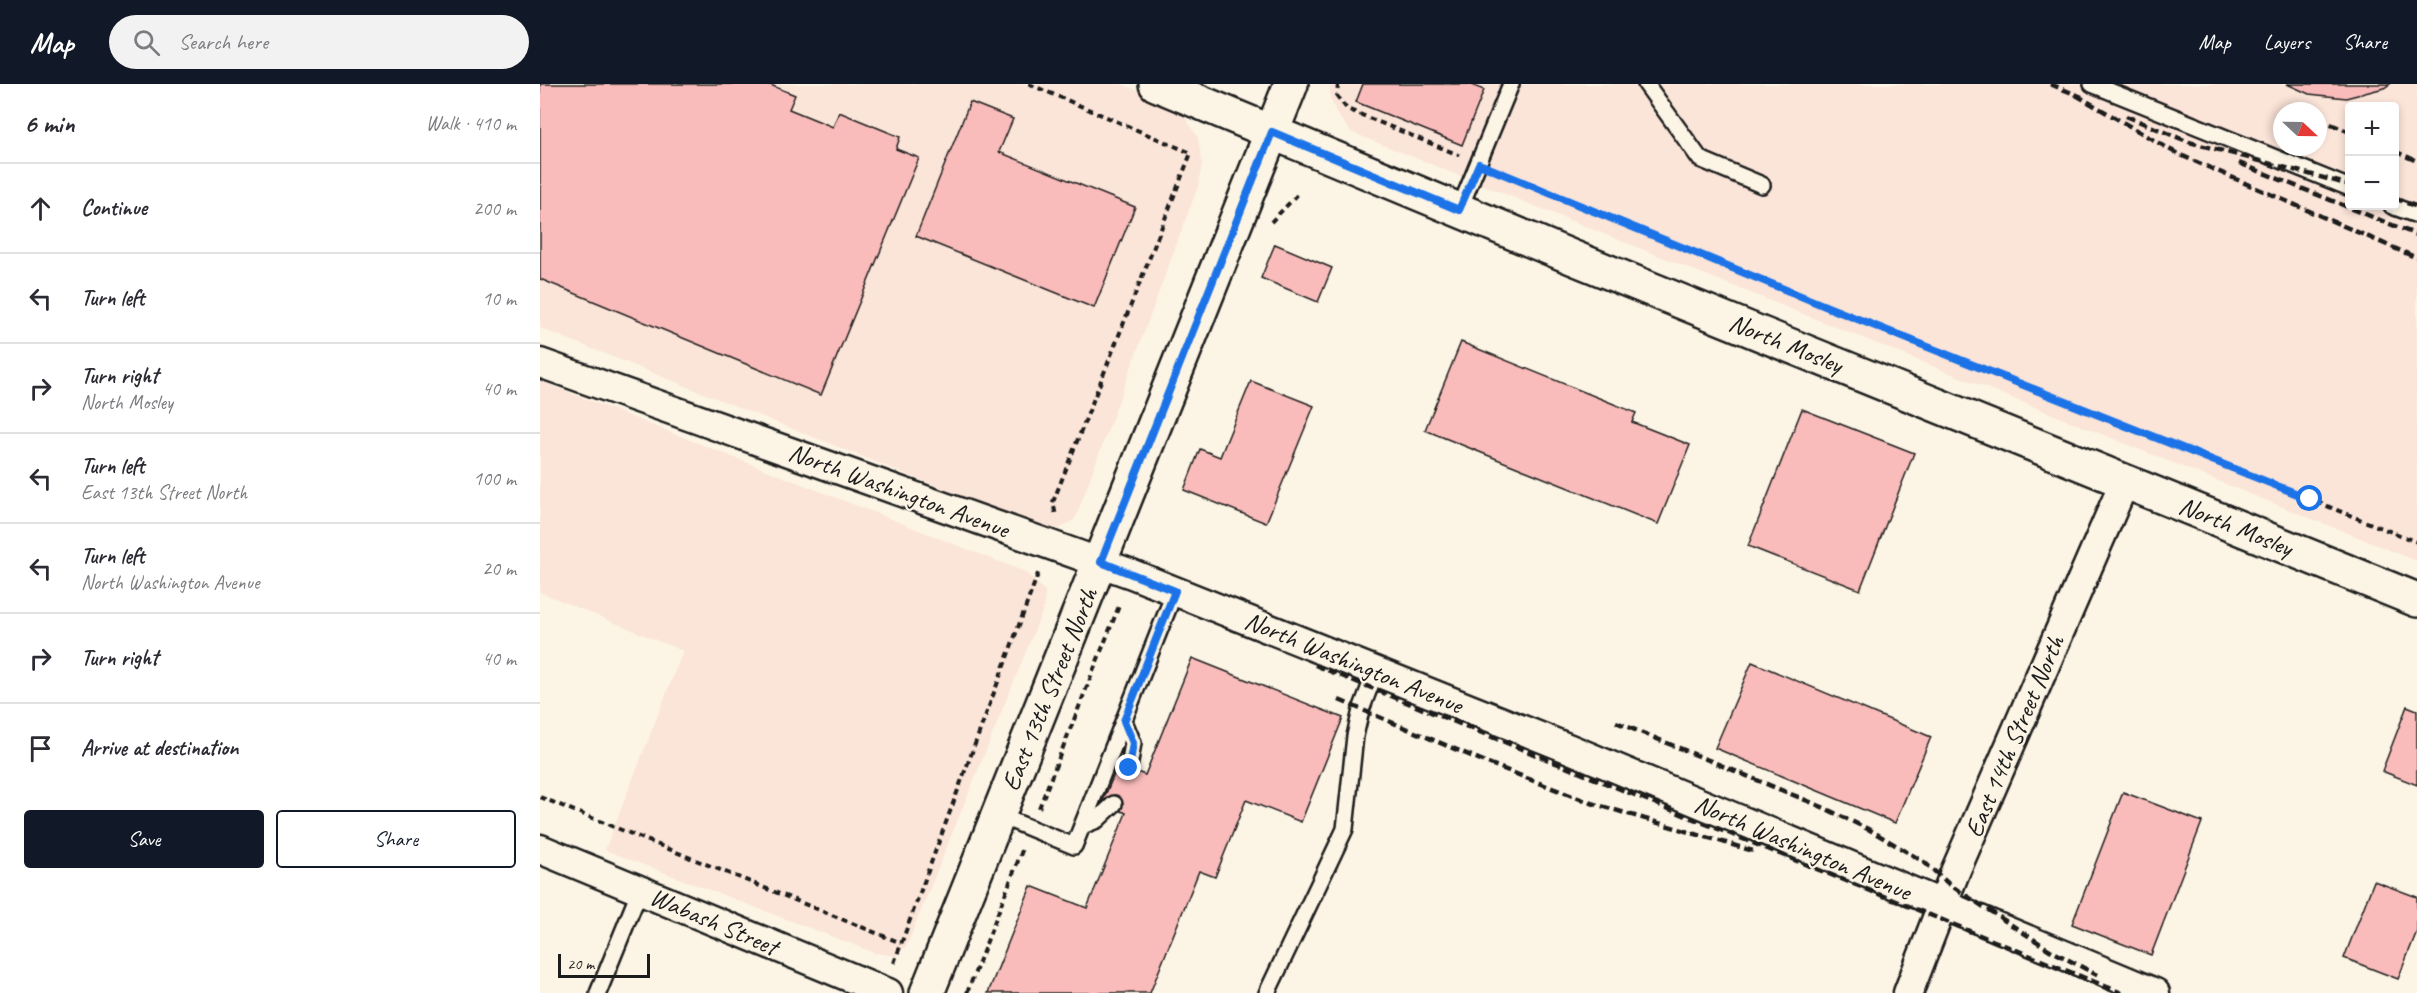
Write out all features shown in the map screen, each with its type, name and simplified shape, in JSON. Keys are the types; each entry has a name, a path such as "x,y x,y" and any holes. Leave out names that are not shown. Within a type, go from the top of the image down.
{"street":[{"name":"North Mosley","path":"1156,84 1459,210 2417,600"},
{"name":"East 13th Street North","path":"927,993 1291,84"},
{"name":"North Washington Avenue","path":"540,363 1101,562 1376,670 2155,993"},
{"name":"East 14th Street North","path":"1908,993 1960,861 2125,481"},
{"name":"Wabash Street","path":"540,849 888,993"}],"lane":[{"path":"1459,210 1511,84"},
{"path":"1646,84 1700,159 1762,186"},
{"path":"2092,84 2345,186"},
{"path":"2399,209 2417,215"},
{"path":"998,815 1074,846 1175,591"},
{"path":"1267,993 1345,829 1355,736 1361,710 1376,670"},
{"path":"1124,721 1133,743 1129,768"},
{"path":"1082,826 1097,820 1114,804"},
{"path":"598,993 640,890"}],"path":[{"path":"1029,84 1191,153"},
{"path":"1338,84 1337,96 1347,109 1830,308 2417,542"},
{"path":"540,797 901,943"}],"shaded area":[{"path":"540,84 1121,84 1158,98 1183,114 1198,138 1202,163 1198,186 1075,519 1059,529 1039,527 540,328"},
{"path":"1330,84 2417,84 2417,561 1351,132 1337,114 1330,98"},
{"path":"540,381 1025,572 1045,591 1044,607 907,945 897,956 875,953 605,850 683,651 540,592"}],"building":[{"path":"540,84 768,84 795,95 789,109 833,127 839,112 900,137 896,149 919,158 821,395 540,279"},
{"path":"1363,84 1469,84 1484,90 1462,145 1356,102"},
{"path":"2287,84 2390,84 2384,88 2346,98 2309,94"},
{"path":"970,102 1013,119 999,152 1135,207 1094,308 916,236"},
{"path":"1275,244 1332,268 1318,302 1261,278"},
{"path":"1461,342 1636,413 1632,422 1690,445 1658,524 1425,430"},
{"path":"1251,381 1314,406 1266,523 1184,490 1200,449 1220,457"},
{"path":"1802,409 1914,453 1860,590 1748,546"},
{"path":"1192,658 1343,718 1301,822 1246,800 1215,877 1199,871 1150,993 988,993 1031,886 1087,908 1126,813 1102,803 1118,765 1145,775"},
{"path":"1752,662 1931,737 1895,823 1715,748"},
{"path":"2407,706 2417,710 2417,785 2382,771"},
{"path":"2123,792 2202,822 2151,955 2072,924"},
{"path":"2374,881 2417,897 2417,931 2398,979 2344,958"}],"railway":[{"path":"2050,84 2082,97"},
{"path":"2076,95 2176,153 2417,258"},
{"path":"2126,116 2189,142 2345,184"},
{"path":"2327,123 2345,130"},
{"path":"2399,153 2417,161"},
{"path":"2239,163 2417,235"},
{"path":"2399,200 2417,207"},
{"path":"1315,665 2122,993"},
{"path":"1339,700 1488,763 1588,802 1753,851"},
{"path":"1616,722 1820,806 1870,830 1924,862 1950,885 2050,950 2097,975"}],"route":[{"path":"1129,768 1133,743 1124,721 1175,591 1101,562 1272,132 1459,210 1479,164 1830,308 2310,499"}]}
